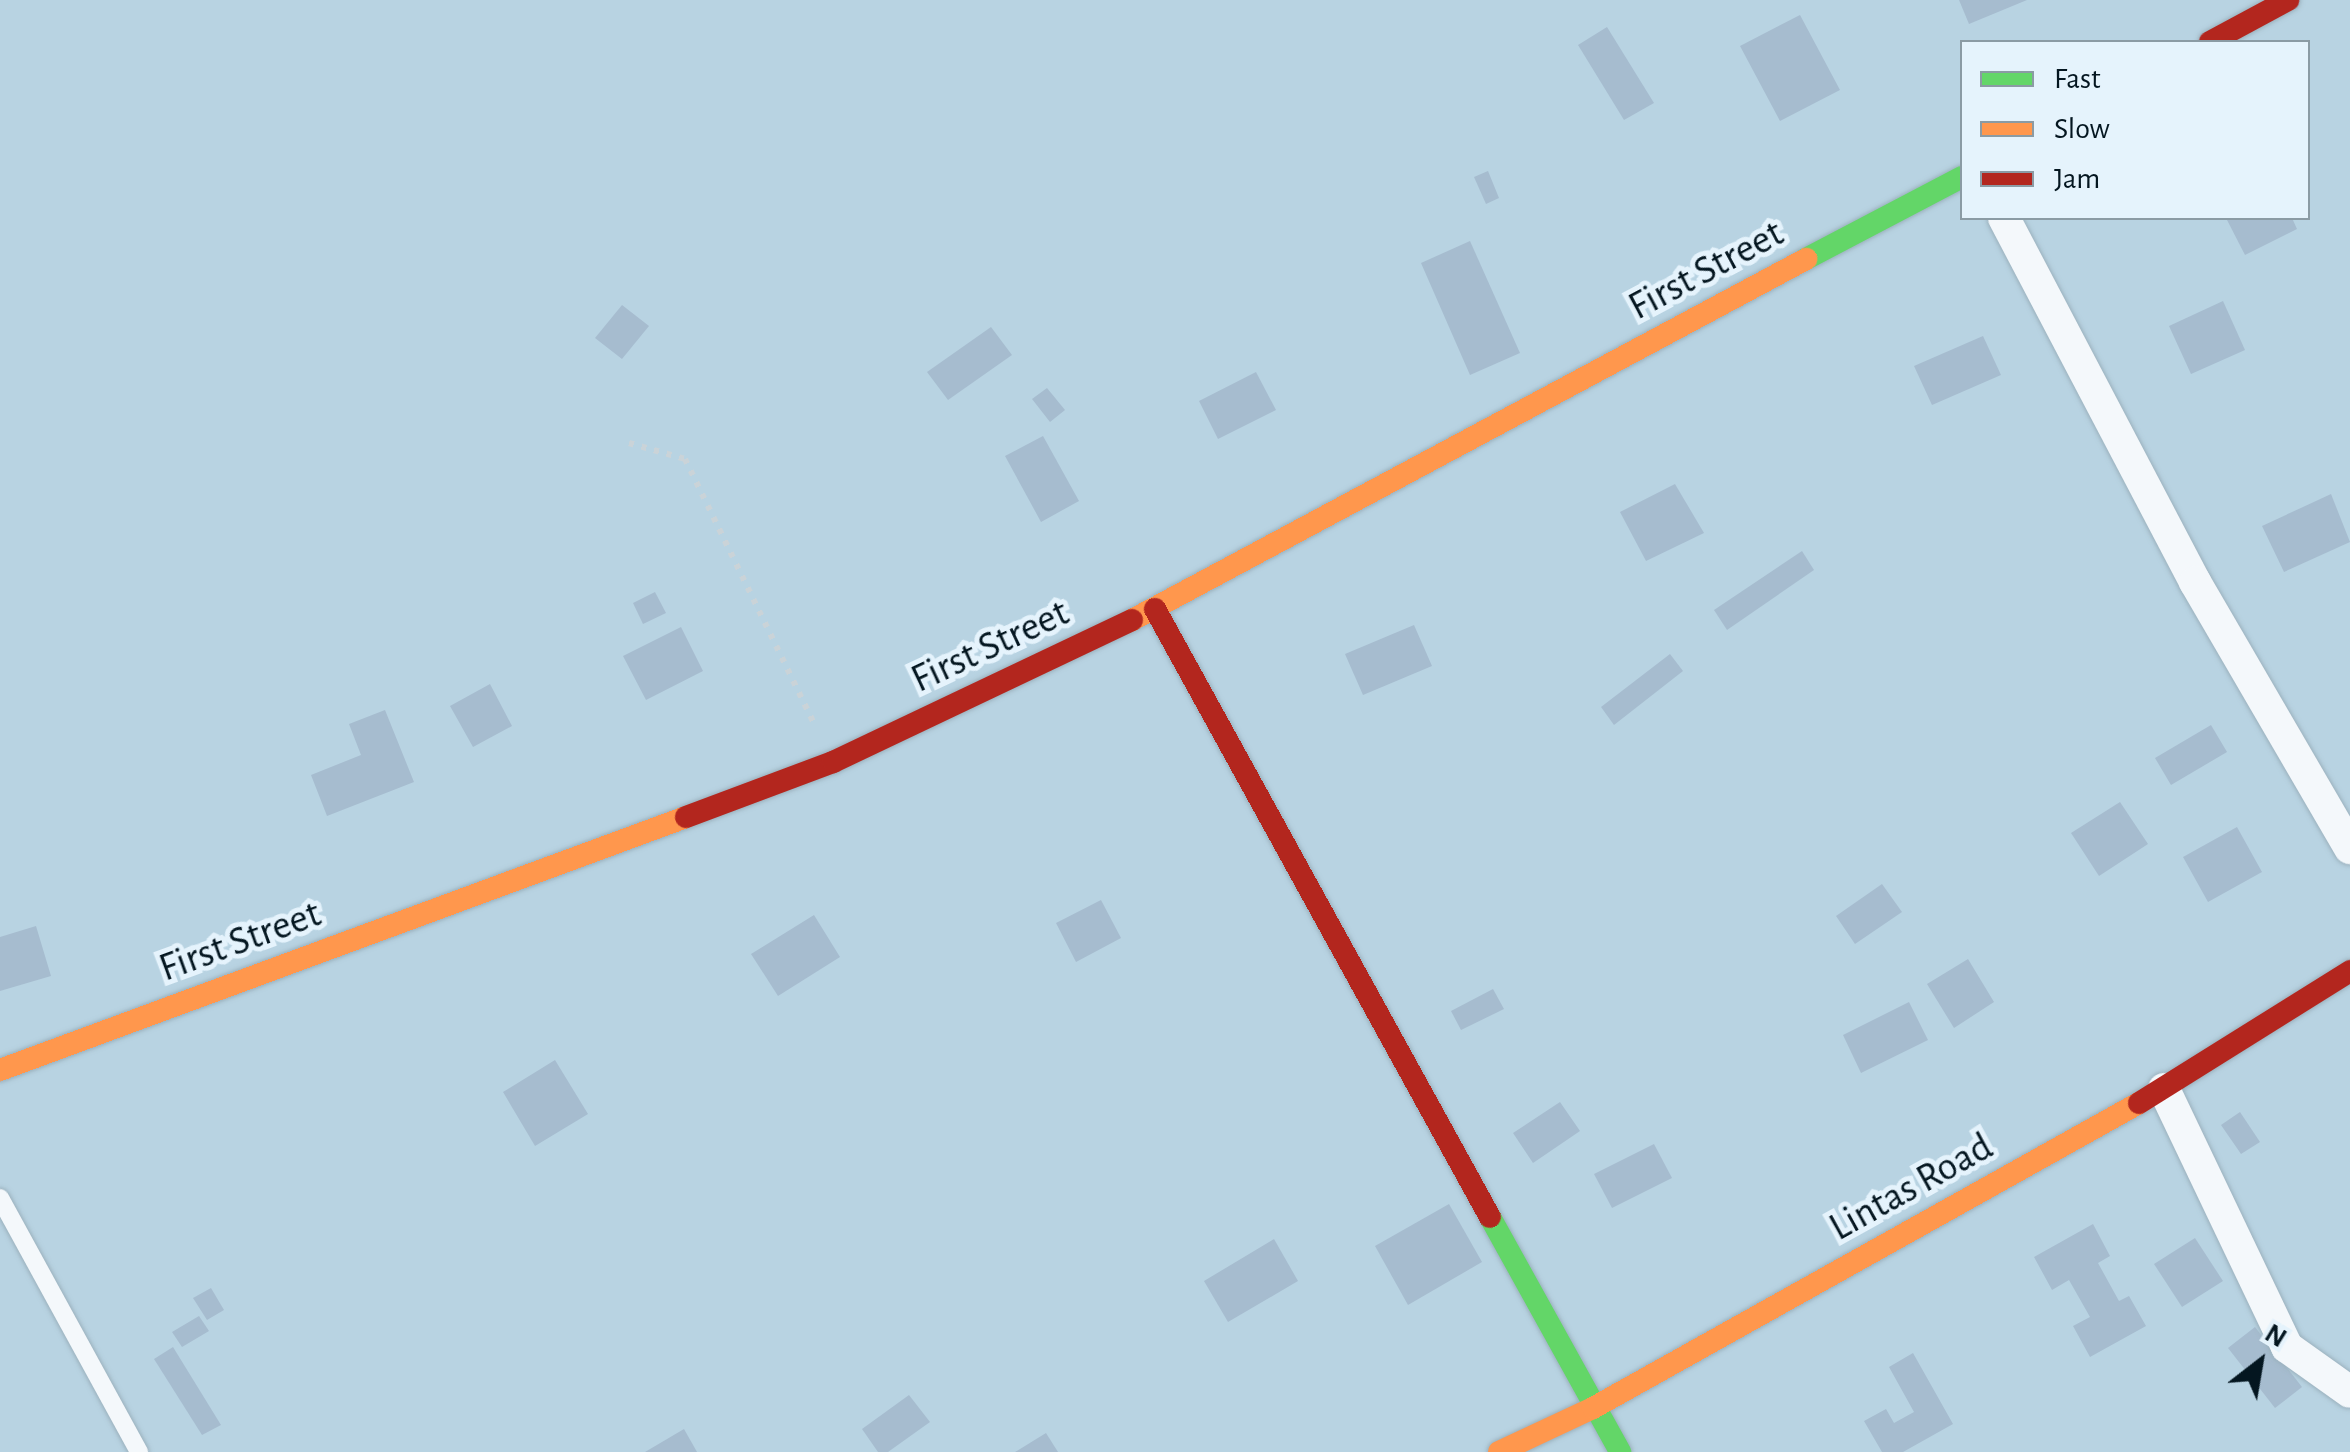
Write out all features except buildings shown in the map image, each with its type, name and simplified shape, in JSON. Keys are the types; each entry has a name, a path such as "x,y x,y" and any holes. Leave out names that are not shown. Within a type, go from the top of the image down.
{"street":[{"path":"2213,40 2278,2"},
{"name":"First Street","path":"0,1070 833,762 1156,609 1401,473 1960,178"},
{"path":"2005,220 2196,582 2350,848"},
{"path":"1156,609 1620,1452"},
{"name":"Lintas Road","path":"1500,1452 1593,1408 2164,1089 2350,971"},
{"path":"2164,1089 2287,1347 2350,1392"}],"lane":[{"path":"0,1198 139,1452"}],"path":[{"path":"630,443 685,459 833,762"}],"traffic: fast":[{"path":"1806,259 1960,178"},
{"path":"1490,1217 1620,1452"}],"traffic: slow":[{"path":"1132,620 1806,259"},
{"path":"0,1070 686,817"},
{"path":"1499,1452 1593,1408 2139,1103"}],"traffic: jam":[{"path":"2214,40 2288,0"},
{"path":"1155,609 1490,1217"},
{"path":"686,817 833,762 1132,620"},
{"path":"2139,1103 2350,971"}]}
